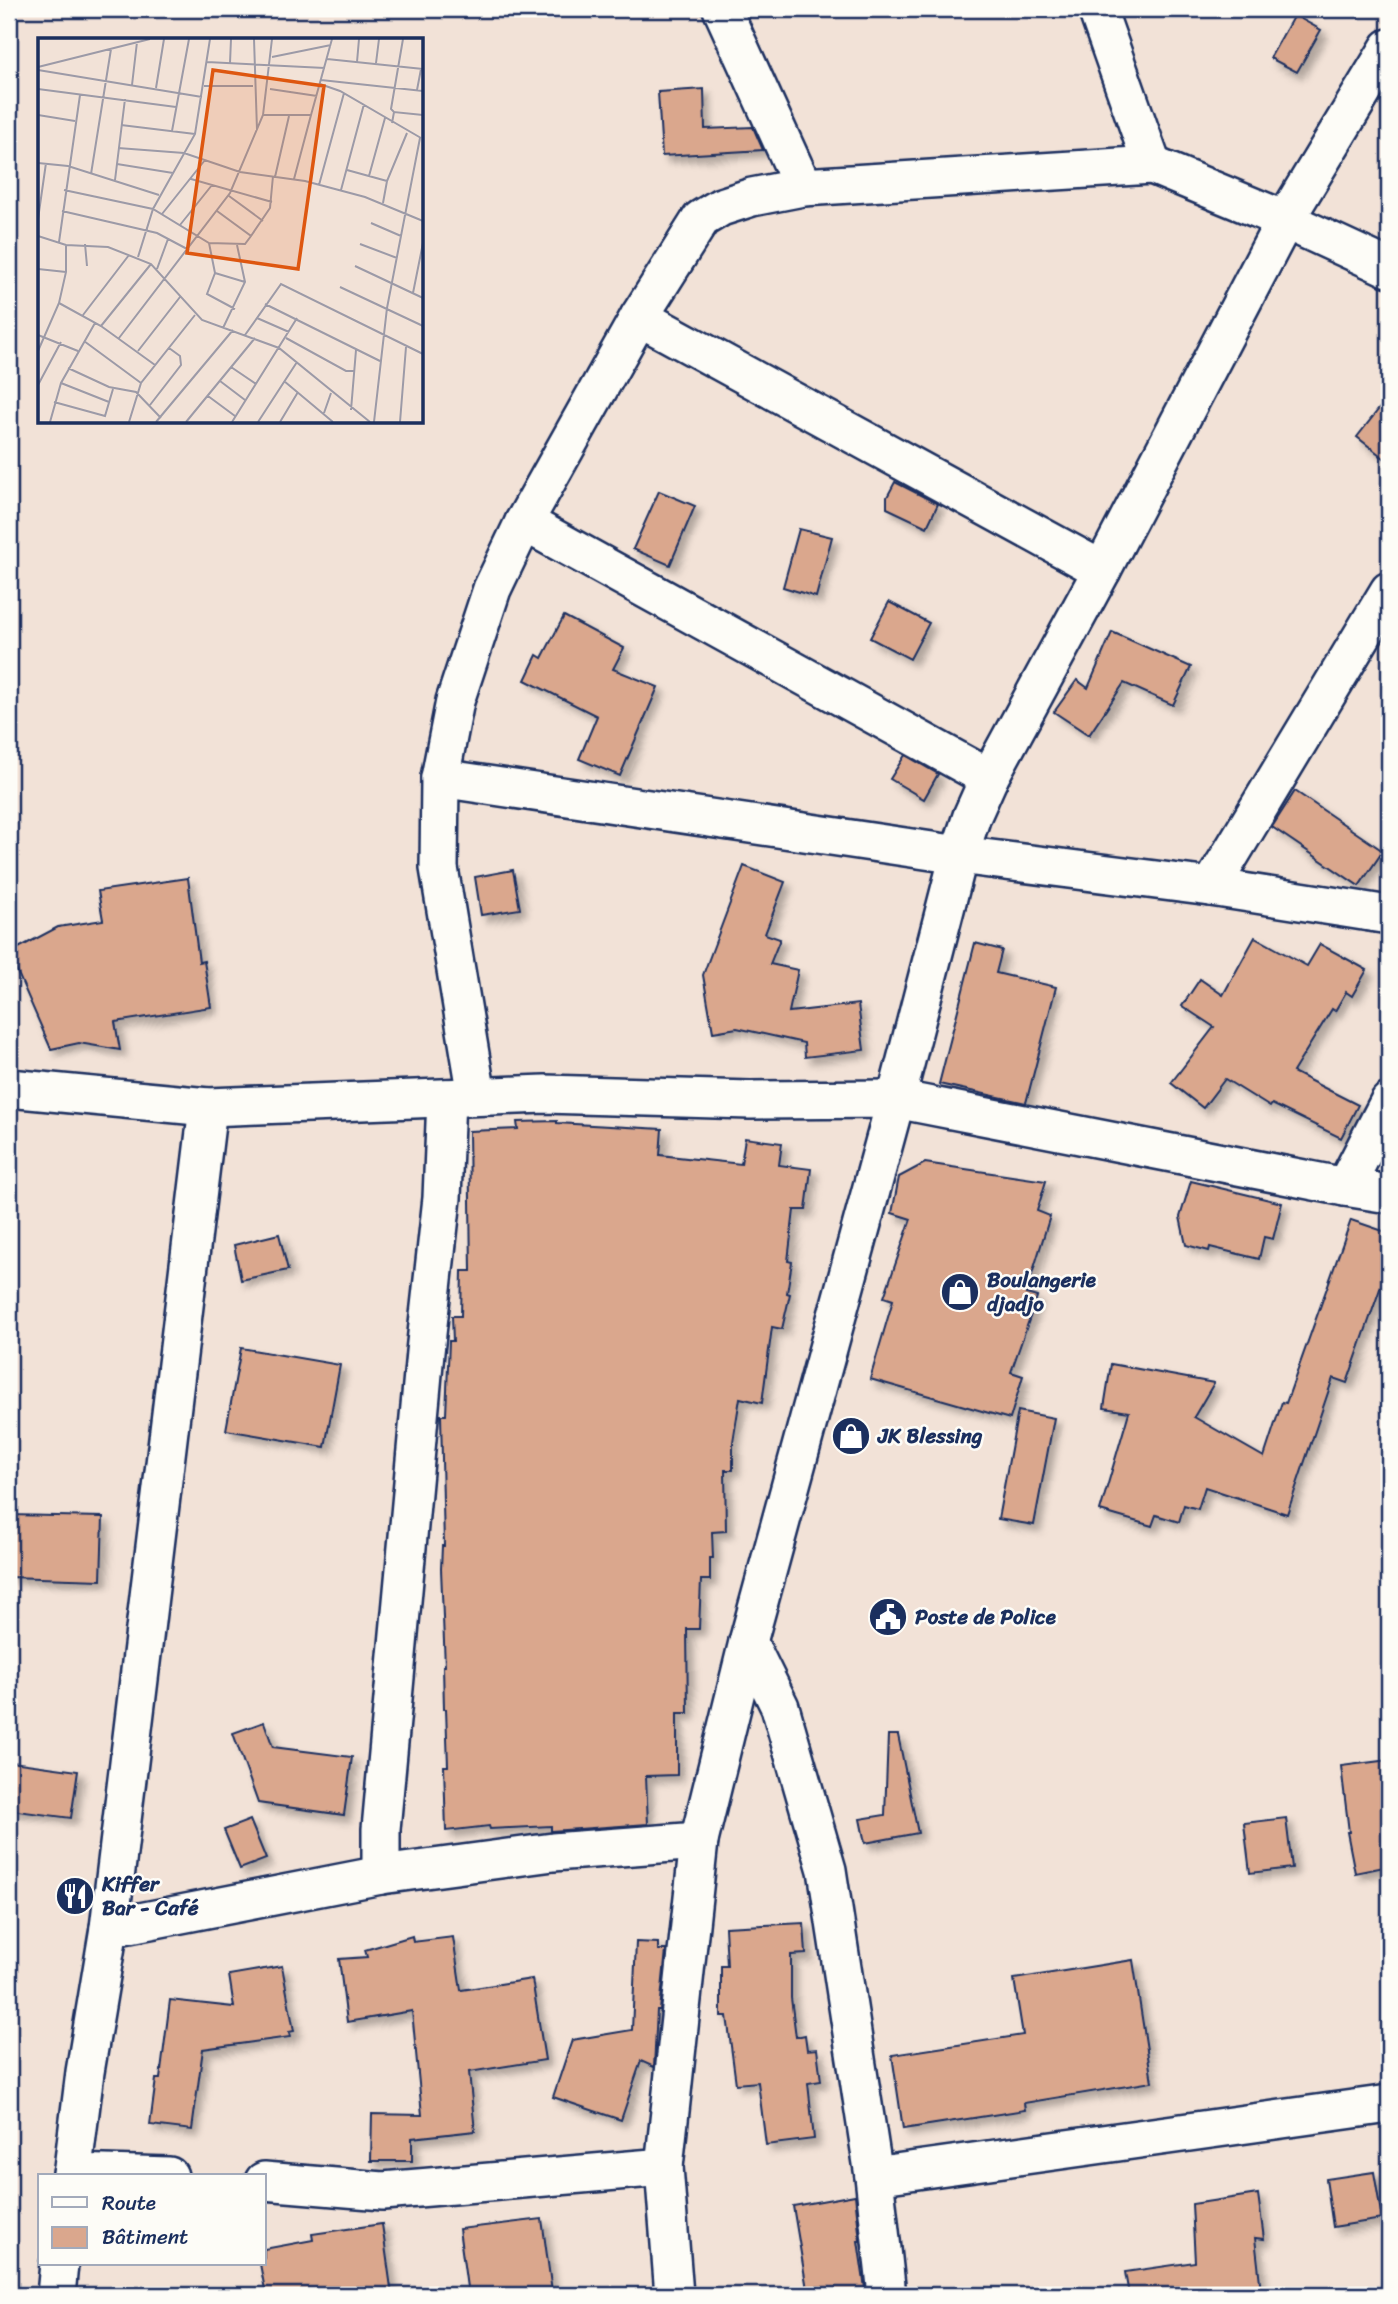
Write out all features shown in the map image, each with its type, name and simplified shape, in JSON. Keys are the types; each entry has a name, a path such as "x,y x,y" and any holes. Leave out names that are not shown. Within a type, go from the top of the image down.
{"street":[{"path":"722,9 803,187"},
{"path":"1097,9 1152,165"},
{"path":"674,2295 664,2167 698,1841 748,1642 896,1099 959,855 989,778 1102,570 1285,220 1389,48"},
{"path":"381,1875 383,1802 424,1366 442,1198 462,1097 439,868 440,778 454,701 492,589 524,522 639,317 701,219 721,207 752,197 803,187 1152,165 1285,220 1389,268"},
{"path":"639,317 1102,570"},
{"path":"524,522 989,778"},
{"path":"1211,887 1389,591"},
{"path":"440,778 959,855 1211,887 1389,915"},
{"path":"9,1088 208,1107 462,1097 896,1099 1389,1194"},
{"path":"1345,1187 1389,1102"},
{"path":"72,2174 85,2072 109,1928 208,1107"},
{"path":"748,1642 780,1707 827,1870 874,2176 887,2295"},
{"path":"109,1928 381,1875 553,1852 698,1841"},
{"path":"874,2176 1389,2104"},
{"path":"266,2181 383,2191 664,2167"},
{"path":"56,2295 59,2266"}],"building":[{"path":"1294,15 1321,30 1297,72 1270,58"},
{"path":"704,89 705,129 753,127 763,150 662,156 658,92"},
{"path":"1389,396 1389,462 1357,437"},
{"path":"895,482 938,504 927,527 887,508 887,497"},
{"path":"659,491 695,506 670,565 633,549"},
{"path":"799,529 832,537 816,597 783,587"},
{"path":"889,602 929,623 910,659 870,638"},
{"path":"564,616 624,648 613,669 658,687 620,776 579,759 597,716 525,680 537,655 542,658"},
{"path":"1112,632 1191,667 1173,705 1124,683 1089,735 1054,712 1077,680 1088,688"},
{"path":"905,755 938,774 924,799 890,779"},
{"path":"1295,791 1383,851 1359,886 1272,827"},
{"path":"744,866 785,882 765,934 780,939 770,964 798,970 789,1012 858,1004 864,1050 805,1057 804,1043 737,1028 713,1032 703,975"},
{"path":"513,870 520,909 481,915 475,877"},
{"path":"188,878 199,962 204,961 211,1007 115,1022 120,1050 79,1043 51,1049 9,953 58,927 103,920 98,891"},
{"path":"1255,937 1307,966 1320,944 1367,970 1352,996 1346,992 1335,1011 1332,1009 1293,1072 1358,1105 1341,1138 1272,1104 1270,1107 1225,1079 1203,1108 1171,1083 1214,1027 1182,1006 1200,979 1223,995"},
{"path":"975,943 1002,950 996,973 1056,987 1026,1103 939,1084"},
{"path":"557,1121 662,1129 660,1155 741,1164 745,1138 782,1143 779,1165 811,1169 806,1210 794,1210 788,1261 792,1262 787,1293 790,1294 782,1329 772,1327 762,1403 740,1398 733,1442 733,1470 725,1470 726,1531 712,1532 710,1580 701,1580 699,1629 687,1629 688,1713 677,1713 677,1775 646,1776 648,1824 551,1831 551,1826 490,1829 489,1826 446,1831 444,1766 448,1766 441,1569 444,1546 441,1415 446,1415 449,1341 453,1341 452,1316 461,1316 462,1271 471,1271 469,1131 518,1129 517,1122"},
{"path":"925,1163 1046,1181 1037,1211 1050,1216 1026,1294 1037,1297 1011,1372 1023,1376 1010,1419 870,1379 893,1300 884,1297 911,1219 892,1213 899,1177"},
{"path":"1191,1181 1282,1203 1273,1239 1264,1237 1259,1259 1210,1247 1209,1251 1186,1245 1180,1217"},
{"path":"1351,1220 1389,1233 1389,1263 1347,1383 1333,1378 1287,1514 1205,1487 1198,1509 1184,1505 1179,1522 1156,1515 1152,1526 1100,1511 1129,1412 1104,1408 1111,1364 1214,1383 1194,1417 1264,1457"},
{"path":"279,1234 288,1270 241,1280 234,1245"},
{"path":"241,1348 340,1365 325,1447 226,1430"},
{"path":"1018,1411 1054,1418 1034,1525 998,1519"},
{"path":"9,1515 103,1517 101,1580 9,1577"},
{"path":"264,1722 273,1747 352,1757 344,1815 258,1803 233,1733"},
{"path":"888,1735 898,1735 918,1833 865,1843 860,1819 885,1815"},
{"path":"1389,1760 1389,1866 1355,1873 1347,1832 1341,1766"},
{"path":"12,1762 78,1771 71,1818 9,1810"},
{"path":"1286,1818 1292,1868 1250,1873 1244,1823"},
{"path":"250,1820 266,1859 240,1869 224,1830"},
{"path":"804,1923 806,1954 791,1955 791,1998 796,2037 805,2035 807,2050 817,2049 821,2081 808,2083 814,2139 766,2145 758,2082 736,2084 727,2016 721,2016 721,1966 727,1966 725,1927"},
{"path":"412,1936 413,1942 453,1937 461,1990 532,1979 545,2060 469,2072 475,2131 412,2138 412,2161 371,2161 372,2114 422,2115 412,2011 347,2022 339,1959 367,1957 365,1950"},
{"path":"636,1942 658,1943 658,1950 666,1950 660,2010 657,2010 654,2067 641,2061 621,2120 553,2097 572,2040 632,2030"},
{"path":"1133,1960 1152,2082 1024,2103 1025,2110 903,2129 892,2055 1023,2035 1014,1979"},
{"path":"282,1966 294,2031 289,2032 290,2037 203,2049 192,2130 150,2125 156,2079 160,2079 170,2000 234,2007 229,1975"},
{"path":"1374,2172 1382,2219 1333,2227 1326,2179"},
{"path":"1258,2194 1264,2239 1255,2238 1261,2291 1217,2295 1129,2295 1125,2272 1195,2262 1192,2204"},
{"path":"855,2195 866,2295 808,2295 793,2206"},
{"path":"542,2219 552,2292 468,2295 459,2229"},
{"path":"382,2224 392,2295 266,2295 260,2266 266,2266 266,2249 313,2240 312,2234"}],"place":[{"name":"Boulangerie djadjo","path":"960,1292"},
{"name":"JK Blessing","path":"851,1436"},
{"name":"Poste de Police","path":"888,1617"},
{"name":"Kiffer Bar - Café","path":"75,1896"}]}
